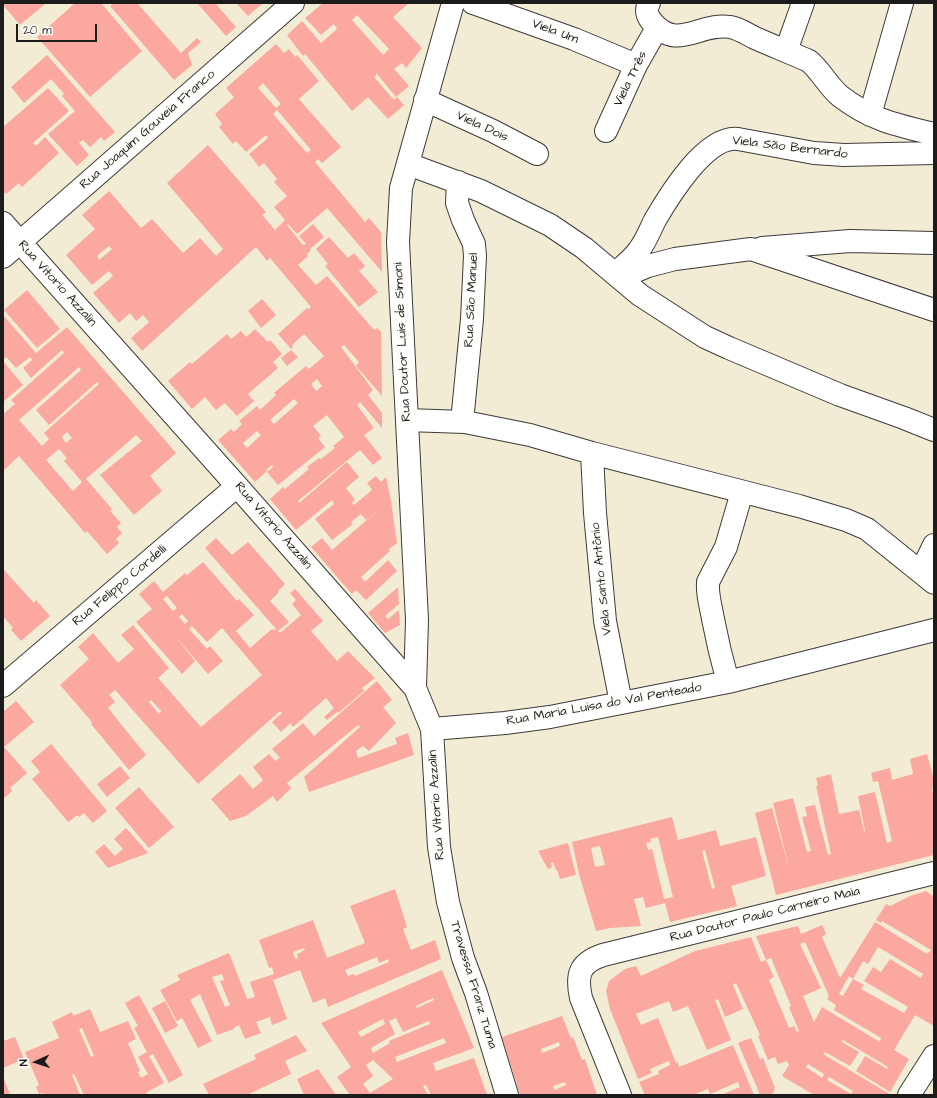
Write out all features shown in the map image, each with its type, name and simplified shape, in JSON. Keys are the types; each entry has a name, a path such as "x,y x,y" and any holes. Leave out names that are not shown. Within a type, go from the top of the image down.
{"street":[{"name":"Rua Joaquim Gouveia Franco","path":"3,257 293,3"},
{"name":"Rua Doutor Luis de Simoni","path":"414,688 417,620 398,242 401,188 453,3"},
{"name":"Viela Um","path":"473,3 574,38 636,65"},
{"path":"650,3 647,12 648,17 657,28 669,35 678,36 714,27 731,27 809,61 840,95 870,115 888,122 934,134"},
{"path":"786,51 803,3"},
{"path":"870,115 902,3"},
{"name":"Viela Três","path":"606,131 636,65 657,28"},
{"name":"Viela Dois","path":"426,100 493,131 537,154"},
{"name":"Viela São Bernardo","path":"617,276 637,253 666,203 694,164 712,147 728,139 738,139 814,153 844,155 934,153"},
{"path":"408,164 481,191 550,225 584,248 658,308 705,336 729,348 840,395 934,430"},
{"name":"Rua São Manuel","path":"458,182 457,203 474,244 475,256 472,319 462,422"},
{"name":"Rua Vitorio Azzalin","path":"3,223 414,688 432,729 439,847 443,875"},
{"path":"617,276 675,259 751,249 850,241 934,243"},
{"path":"751,249 934,310"},
{"path":"407,420 462,422 530,435 592,453 846,520 867,529 927,577 934,545"},
{"name":"Viela Santo Antônio","path":"592,453 595,513 605,620 621,703"},
{"name":"Rua Felippo Cordelli","path":"3,686 237,486"},
{"path":"728,682 708,596 708,582 726,547 742,492"},
{"name":"Rua Maria Luisa do Val Penteado","path":"432,729 505,723 550,717 728,682 934,630"},
{"name":"Rua Doutor Paulo Carneiro Maia","path":"620,1095 581,998 578,984 579,974 586,964 596,957 934,873"},
{"name":"Travessa Franz Tuma","path":"443,875 463,958 476,993 507,1095"},
{"path":"909,1095 934,1056"}],"building":[{"path":"3,3 46,3 20,25 3,5"},
{"path":"75,3 101,3 142,51 90,97 37,37"},
{"path":"114,3 137,3 181,53 197,38 201,42 188,53 192,65 174,80 110,6"},
{"path":"197,3 215,3 236,27 226,36"},
{"path":"236,3 263,3 248,16"},
{"path":"323,3 409,3 393,17 422,48 406,68 402,63 394,69 409,86 396,97 377,74 374,77 394,100 397,97 404,105 388,119 368,97 352,111 305,54 303,56 287,35 302,21 321,43 337,29 334,24 321,35 305,18","holes":["357,15 389,49 383,55 352,20"]},
{"path":"276,44 284,53 289,49 295,57 297,55 319,81 299,99 341,147 322,163 318,159 315,162 365,222 369,218 381,232 382,272 327,208 297,234 288,224 287,225 303,245 306,244 299,236 313,224 324,237 310,249 311,250 307,254 308,256 298,265 316,285 327,276 374,330 377,328 381,332 382,396 356,366 359,362 344,345 341,347 373,390 368,395 382,413 382,428 360,402 357,405 374,428 364,435 382,458 373,465 360,450 298,501 299,503 347,462 359,477 346,488 355,500 352,503 354,505 372,490 367,483 376,476 381,482 386,477 397,543 361,577 365,582 388,560 397,571 366,600 356,590 352,594 311,547 322,538 332,550 383,506 366,520 361,514 351,522 353,524 332,540 315,519 334,504 332,500 296,530 270,499 283,487 285,489 309,469 307,467 319,458 321,459 335,448 333,446 344,437 327,415 313,426 321,436 318,438 325,447 278,485 267,472 273,467 272,465 255,482 218,440 231,429 234,432 242,424 239,421 257,406 260,410 276,395 274,393 306,366 309,369 324,356 304,334 292,345 293,347 291,349 278,334 307,308 309,309 311,307 270,258 267,261 256,247 142,351 131,338 149,322 143,315 136,321 130,313 119,323 93,293 113,276 109,271 92,285 66,255 95,229 82,215 109,191 141,228 152,219 183,253 200,238 216,256 223,249 167,183 208,145 266,212 262,215 275,230 285,220 274,207 287,196 274,182 277,179 264,163 259,167 249,154 268,138 266,135 246,152 236,141 233,144 219,127 222,124 215,114 234,97 226,88","holes":["263,83 281,104 276,108 258,88","277,110 311,150 307,153 273,114","109,246 112,249 99,260 97,256","317,379 322,386 316,391 311,384","294,399 298,403 274,424 270,420","257,431 261,435 247,448 243,443"]},
{"path":"47,55 115,132 104,141 101,137 90,147 83,140 79,143 89,155 77,166 48,134 75,111 62,96 64,94 51,79 24,103 11,87"},
{"path":"48,88 69,111 33,143 36,146 45,137 59,153 22,187 19,183 6,194 3,191 3,127"},
{"path":"329,237 348,258 354,253 365,266 359,271 378,292 359,307 325,266 328,264 316,249"},
{"path":"27,290 60,329 37,348 4,310"},
{"path":"262,299 276,315 261,328 248,311"},
{"path":"3,315 36,353 67,327 176,453 150,476 162,491 134,515 100,475 142,441 136,435 86,479 112,509 110,511 121,523 117,527 122,533 116,539 119,543 107,554 87,531 85,533 19,456 3,471 3,414 15,404 11,400 64,353 62,350 31,378 23,368 32,360 30,357 16,368 6,357 3,360","holes":["79,367 81,370 36,410 49,425 97,382 99,384 44,433 49,439 42,446 19,420","67,432 72,438 66,443 62,437","59,449 67,458 64,461 82,482 73,491 46,460"]},
{"path":"255,329 268,342 270,340 282,354 273,362 278,368 248,394 254,401 237,416 225,403 216,410 205,397 192,409 168,381 190,362 192,364 227,334 231,339 241,331 246,337"},
{"path":"291,350 298,357 287,366 281,358"},
{"path":"3,361 23,385 3,402"},
{"path":"216,538 232,555 248,542 285,584 270,601 289,622 278,631 280,633 301,615 292,604 296,600 290,593 295,589 323,621 311,631 337,661 348,651 375,678 362,688 364,691 338,713 337,712 327,720 324,717 334,708 326,698 293,727 290,723 281,732 272,722 282,713 280,711 198,784 115,690 109,695 115,702 108,708 146,755 129,770 91,724 92,722 60,685 89,659 78,647 93,633 118,663 134,649 121,635 133,625 169,668 158,678 201,727 262,675 222,628 207,642 192,626 189,629 207,649 210,646 223,661 208,674 175,636 195,661 182,674 136,622 152,609 139,594 154,581 163,592 185,573 187,575 203,562 237,601 239,599 254,615 236,631 250,648 272,629 276,629 205,548","holes":["167,596 177,608 173,611 163,599","182,614 188,621 185,624 179,617","151,700 161,711 159,714 149,702"]},
{"path":"3,569 34,603 36,600 50,616 21,641 11,630 13,628 3,616"},
{"path":"398,587 399,604 385,616 388,619 399,610 400,625 385,633 368,613"},
{"path":"377,681 392,700 383,707 396,723 369,751 363,746 356,751 358,758 397,744 395,738 408,733 414,755 309,792 304,777 360,727 358,725 287,783 291,788 277,802 273,796 246,816 230,821 211,799 240,774 253,789 263,780 253,767 269,754 275,761 280,758 272,749 303,723 314,736"},
{"path":"16,701 34,722 4,747 27,773 10,788 12,791 3,799 3,712"},
{"path":"51,744 107,811 93,823 84,813 68,822 32,779 40,772 31,761"},
{"path":"927,754 934,780 934,789 932,789 934,796 934,855 776,895 755,813 772,808 789,868 773,803 793,798 807,852 811,851 802,817 807,816 805,807 815,805 828,855 831,854 816,786 818,786 816,778 831,774 839,814 859,810 864,831 858,796 875,792 887,843 892,841 878,781 873,782 871,773 890,768 892,780 913,774 910,759"},
{"path":"120,766 130,778 107,797 97,784"},
{"path":"139,787 174,827 149,848 115,808"},
{"path":"672,817 678,840 716,830 720,846 756,837 766,876 731,886 737,906 670,922 665,903 646,908 643,897 634,899 641,926 610,928 596,931 579,874 572,842","holes":["658,837 673,897 664,899 652,849 648,850 646,843 651,842 650,839","600,846 605,865 595,867 591,848","705,850 715,888 712,889 702,851"]},
{"path":"126,828 148,853 108,868 95,852 104,844 115,856 123,849 114,839"},
{"path":"568,843 576,875 560,879 553,862 551,863 552,867 548,869 538,851"},
{"path":"395,889 407,927 403,929 411,950 435,940 441,959 328,1007 325,998 313,1003 300,970 273,980 287,1019 272,1025 270,1017 256,1022 261,1033 245,1039 239,1025 234,1029 217,1035 200,994 190,1000 212,1041 198,1048 182,1018 177,1021 160,990 180,980 177,975 229,953 247,999 255,997 250,982 274,974 272,967 269,968 259,940 313,920 327,958 365,943 350,906","holes":["304,948 305,950 297,954 298,958 295,959 293,952","377,957 379,963 388,959 389,962 355,976 354,974 348,976 345,970","222,974 224,980 220,981 230,1005 225,1007 212,977"]},
{"path":"926,891 934,897 934,1022 932,1025 915,1015 894,1050 909,1059 890,1092 856,1071 865,1056 887,1069 888,1067 843,1040 842,1042 859,1052 850,1066 825,1052 823,1054 891,1095 814,1095 782,1076 789,1065 787,1061 778,1064 775,1057 768,1060 758,1036 760,1035 736,983 733,985 743,1009 725,1017 718,999 715,1000 731,1040 707,1050 688,1006 673,1012 669,1001 636,1014 641,1025 658,1018 679,1067 733,1045 754,1095 721,1095 740,1087 738,1082 710,1094 708,1089 693,1095 645,1095 639,1082 659,1074 658,1071 670,1065 669,1061 650,1069 652,1073 638,1079 610,1009 606,991 609,981 625,969 636,966 641,976 695,951 751,937 761,962 766,960 756,936 798,926 801,934 822,925 826,934 822,937 840,978 875,922 927,954 931,950 882,921 881,923 876,920 886,904 890,906 910,896","holes":["805,942 829,996 827,999 836,1005 834,1010 881,1038 880,1042 822,1007 814,1022 803,996 821,988 800,944","878,947 923,974 921,978 890,959 881,972 873,967 864,981 908,1007 904,1013 861,989 864,985 853,979 863,961 868,964","771,958 791,1006 789,1007 799,1031 797,1032 794,1026 789,1028 769,980 774,977 766,960","849,976 853,979 843,996 839,994","808,1064 824,1074 822,1078 806,1067","829,1077 853,1091 851,1094 827,1080"]},
{"path":"442,970 474,1048 433,1063 436,1071 474,1058 487,1095 431,1095 426,1085 423,1086 428,1095 350,1095 337,1077 351,1067 321,1023","holes":["433,998 434,1000 417,1008 416,1006","396,1018 403,1032 429,1021 430,1024 389,1041 390,1043 373,1053 371,1048 395,1034 389,1021","383,1019 385,1024 361,1037 358,1032","444,1038 446,1043 397,1062 395,1057","373,1060 393,1079 370,1093 363,1084 373,1076 366,1065"]},
{"path":"139,995 183,1075 169,1083 153,1054 149,1056 164,1083 147,1092 146,1095 84,1095 74,1074 72,1075 80,1095 39,1094 36,1087 39,1085 25,1052 59,1038 52,1022 72,1012 73,1016 90,1009 100,1032 128,1021 136,1039 128,1043 140,1071 138,1072 141,1078 148,1074 138,1057 147,1052 134,1028 138,1026 125,1003","holes":["82,1028 94,1056 91,1057 79,1029"]},
{"path":"165,1001 178,1026 165,1033 152,1008"},
{"path":"562,1016 571,1038 573,1037 582,1060 585,1059 597,1095 520,1095 502,1037","holes":["559,1042 560,1046 542,1053 541,1049","565,1082 566,1085 555,1090 553,1086"]},
{"path":"296,1035 307,1051 285,1061 291,1074 247,1095 209,1095 203,1084 256,1059 254,1055"},
{"path":"15,1037 24,1059 3,1068 3,1041"},
{"path":"751,1038 760,1059 763,1058 775,1088 772,1095 760,1095 738,1043"},
{"path":"318,1069 336,1095 304,1095 297,1079"},
{"path":"3,1076 10,1095 3,1095"}]}
